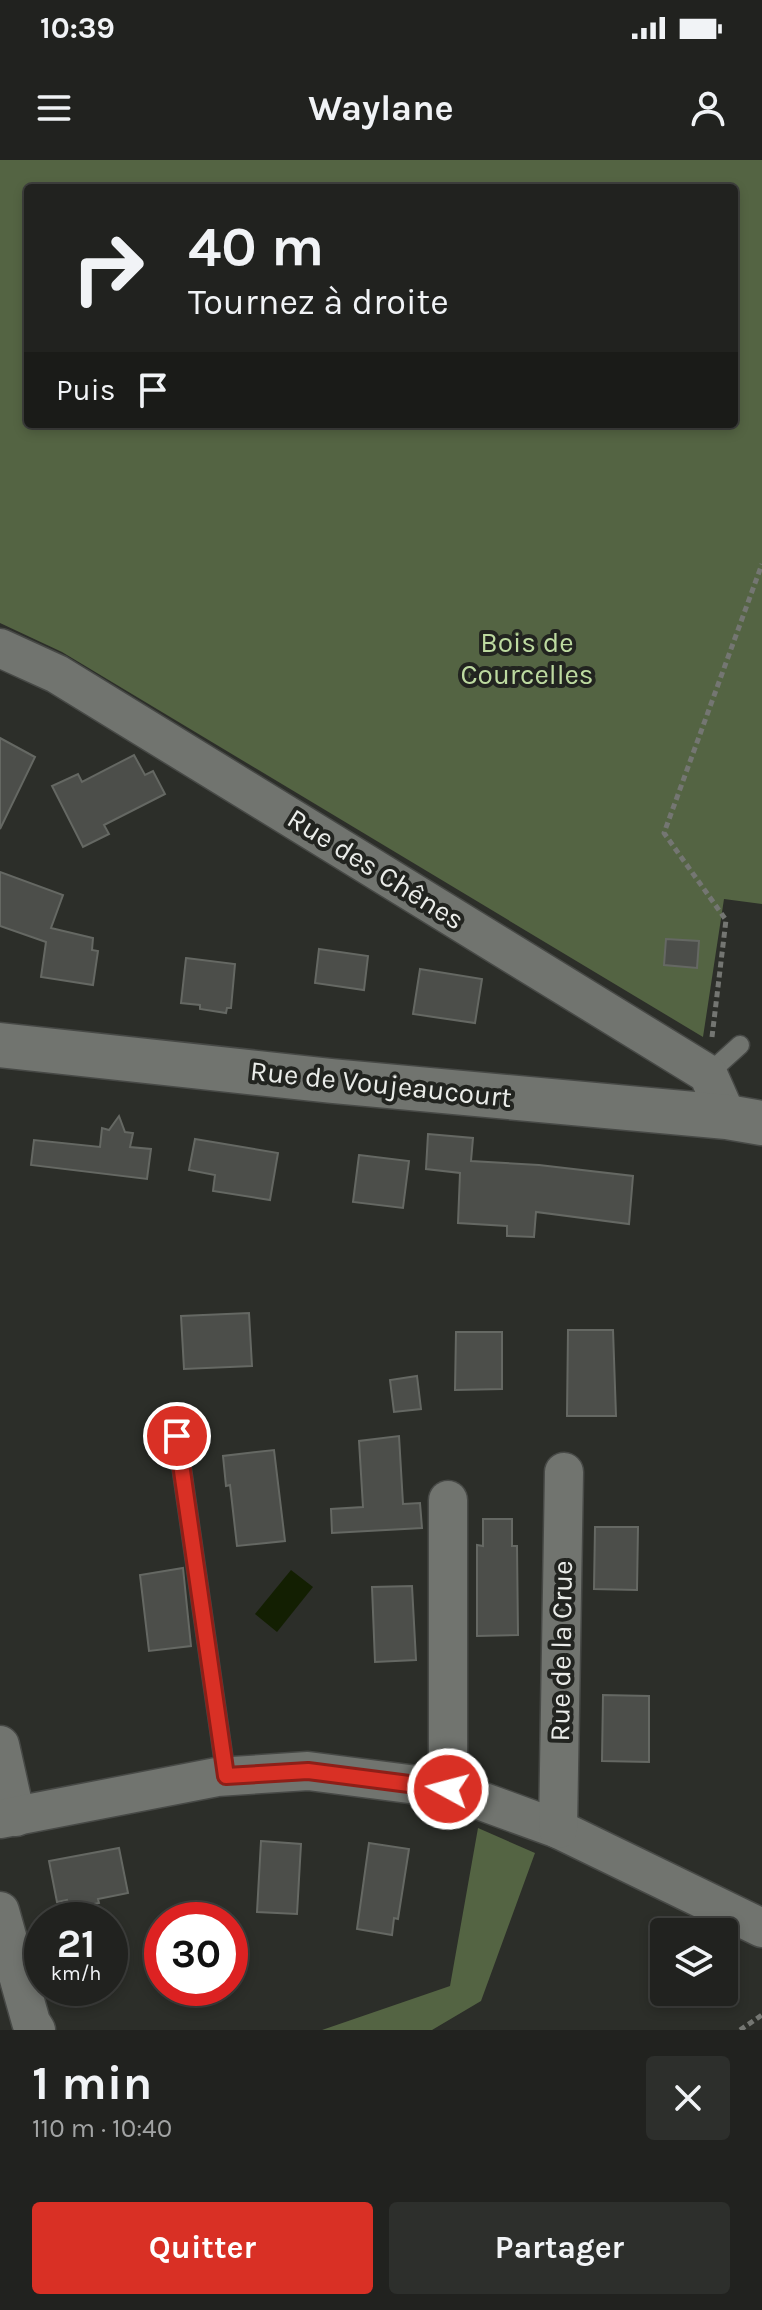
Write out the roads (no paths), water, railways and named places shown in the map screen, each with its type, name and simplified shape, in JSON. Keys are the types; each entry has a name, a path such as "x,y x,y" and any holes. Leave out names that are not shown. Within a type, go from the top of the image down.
{"main road":[{"name":"Rue de Voujeaucourt","path":"0,1045 332,1081 744,1120"}],"street":[{"name":"Rue des Chênes","path":"0,648 57,674 708,1074"},
{"path":"708,1074 744,1120"},
{"name":"Rue de la Crue","path":"558,1829 564,1472"},
{"path":"448,1500 448,1789"},
{"path":"0,1745 8,1818 226,1776 308,1771 448,1789 558,1829 762,1928"},
{"path":"0,1911 31,2022 36,2030"}],"lane":[{"path":"708,1074 740,1045"},
{"path":"177,1436 226,1776"}],"park label":[{"name":"Bois de Courcelles","path":"527,658"}]}
